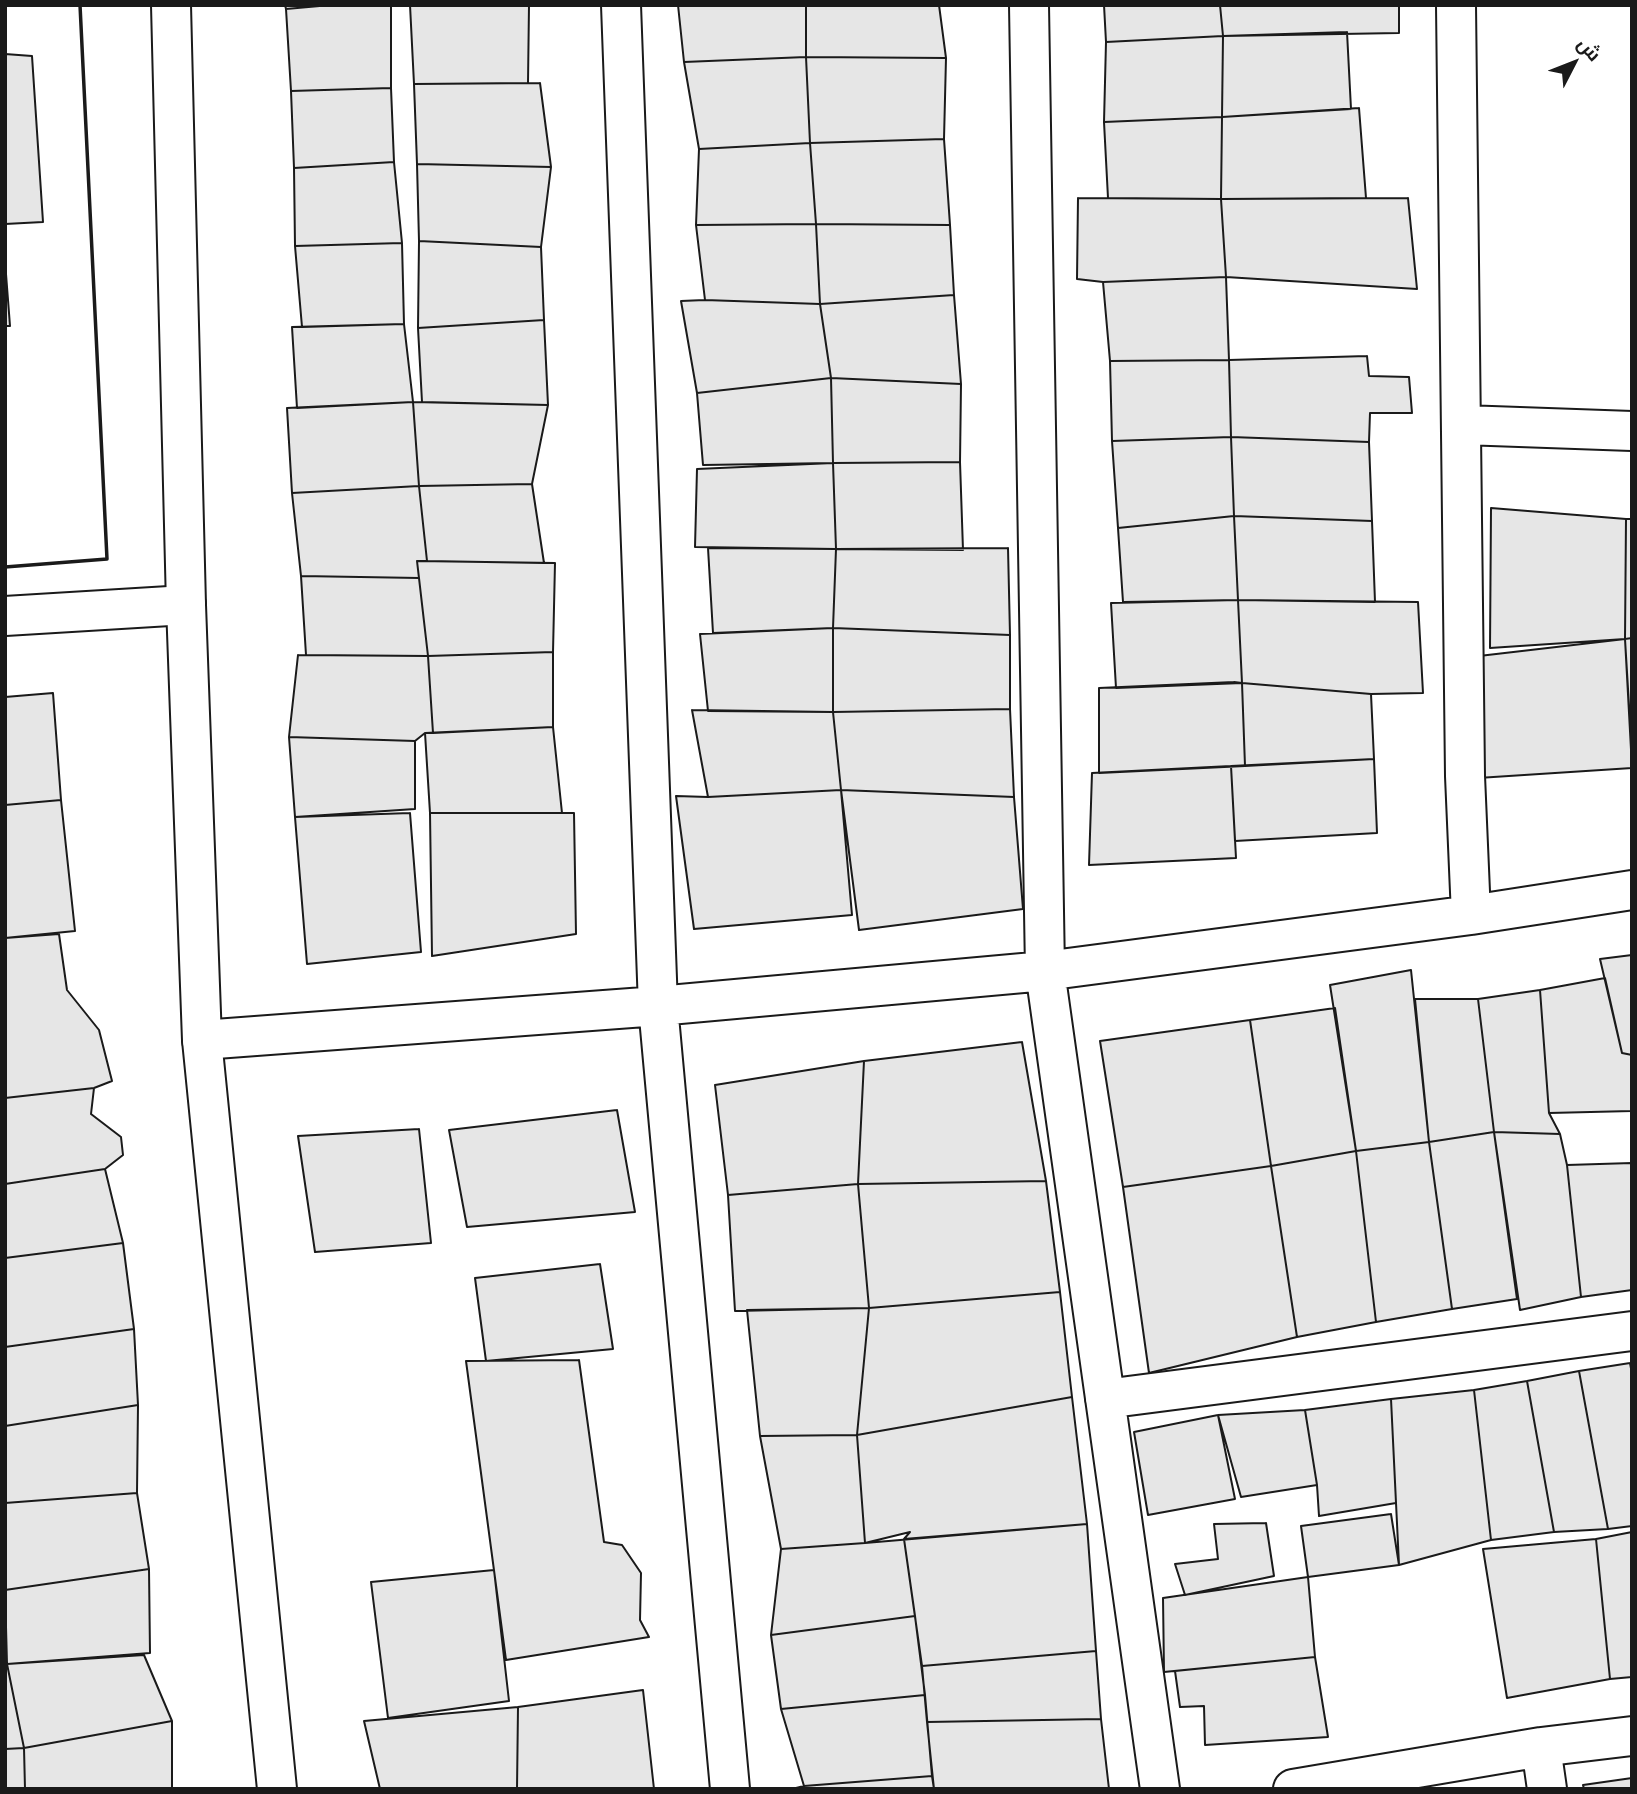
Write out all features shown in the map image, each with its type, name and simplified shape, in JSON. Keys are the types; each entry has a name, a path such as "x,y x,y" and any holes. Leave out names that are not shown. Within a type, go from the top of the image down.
{"street":[{"path":"171,5 186,605 202,1040 277,1789"},
{"path":"621,5 658,1006 730,1789"},
{"path":"1029,5 1045,971 1160,1789"},
{"path":"1456,5 1465,776 1471,915"},
{"path":"1463,425 1632,431"},
{"path":"5,616 186,605"},
{"path":"202,1040 658,1006 1045,971 1471,915 1632,890"},
{"path":"1105,1399 1632,1331"},
{"path":"1293,1789 1541,1747 1632,1736"},
{"path":"1541,1747 1547,1789"}],"building":[{"path":"285,5 331,5 286,9"},
{"path":"331,5 391,5 391,88 291,91 286,9"},
{"path":"410,5 529,5 528,83 414,84"},
{"path":"678,5 806,5 806,57 684,62"},
{"path":"806,5 939,5 946,58 806,57"},
{"path":"1104,5 1220,5 1223,36 1106,42"},
{"path":"1220,5 1399,5 1399,33 1223,36"},
{"path":"1347,32 1351,109 1222,117 1223,36"},
{"path":"1223,36 1222,117 1104,122 1106,42"},
{"path":"5,54 32,56 43,222 5,224"},
{"path":"806,57 946,58 944,139 810,143"},
{"path":"806,57 810,143 699,149 684,62"},
{"path":"540,83 551,167 417,164 414,84"},
{"path":"391,88 394,162 294,168 291,91"},
{"path":"1359,108 1366,198 1221,199 1222,117"},
{"path":"1222,117 1221,199 1108,198 1104,122"},
{"path":"944,139 950,225 816,224 810,143"},
{"path":"810,143 816,224 696,225 699,149"},
{"path":"394,162 402,243 295,246 294,168"},
{"path":"417,164 551,167 541,247 419,241"},
{"path":"1078,198 1221,199 1226,277 1103,282 1077,279"},
{"path":"1408,198 1417,289 1226,277 1221,199"},
{"path":"816,224 950,225 954,295 820,304"},
{"path":"816,224 820,304 705,300 696,225"},
{"path":"419,241 541,247 544,320 418,328"},
{"path":"402,243 404,324 302,327 295,246"},
{"path":"5,261 10,326 5,326"},
{"path":"1226,277 1229,360 1110,361 1103,282"},
{"path":"954,295 961,384 831,378 820,304"},
{"path":"681,301 820,304 831,378 697,393"},
{"path":"544,320 548,405 422,402 418,328"},
{"path":"404,324 413,402 297,408 292,327"},
{"path":"1367,356 1369,376 1409,377 1412,413 1370,413 1369,442 1231,437 1229,360"},
{"path":"1229,360 1231,437 1112,441 1110,361"},
{"path":"831,378 961,384 960,462 833,463"},
{"path":"831,378 833,463 703,465 697,393"},
{"path":"413,402 548,405 532,484 419,486"},
{"path":"413,402 419,486 292,493 287,408"},
{"path":"1231,437 1369,442 1372,521 1234,516"},
{"path":"1231,437 1234,516 1118,528 1112,441"},
{"path":"960,462 963,550 836,549 833,463"},
{"path":"833,463 836,549 695,547 697,469"},
{"path":"532,484 544,563 427,561 419,486"},
{"path":"419,486 427,561 417,561 419,578 301,576 292,493"},
{"path":"1491,508 1626,519 1625,639 1490,648"},
{"path":"1234,516 1372,521 1375,602 1238,600"},
{"path":"1234,516 1238,600 1123,602 1118,528"},
{"path":"1626,519 1632,519 1632,638 1625,639"},
{"path":"708,548 836,549 833,628 713,633"},
{"path":"1008,548 1010,635 833,628 836,549"},
{"path":"417,561 555,563 553,652 428,656"},
{"path":"301,576 419,578 428,656 306,655"},
{"path":"1238,600 1418,602 1423,693 1371,694 1242,683"},
{"path":"1238,600 1242,683 1116,688 1111,603"},
{"path":"833,628 833,712 708,711 700,634"},
{"path":"833,628 1010,635 1010,709 833,712"},
{"path":"1632,638 1632,755 1625,639"},
{"path":"1625,639 1632,768 1478,778 1479,656"},
{"path":"553,652 553,727 433,733 428,656"},
{"path":"298,655 428,656 433,733 425,733 415,741 289,737"},
{"path":"1242,683 1245,766 1099,773 1099,688"},
{"path":"1242,683 1371,694 1374,759 1245,766"},
{"path":"53,693 61,800 5,805 5,697"},
{"path":"1010,709 1014,797 841,790 833,712"},
{"path":"692,710 833,712 841,790 708,797"},
{"path":"553,727 562,813 430,813 425,733"},
{"path":"289,737 415,741 415,809 295,817"},
{"path":"1374,759 1377,833 1235,841 1231,766"},
{"path":"1231,766 1236,858 1089,865 1092,773"},
{"path":"841,790 1014,797 1023,909 859,930"},
{"path":"841,790 852,915 694,929 676,796 708,797"},
{"path":"61,800 75,931 5,938 5,805"},
{"path":"410,813 421,952 307,964 295,817"},
{"path":"430,813 574,813 576,934 432,956"},
{"path":"59,934 67,990 99,1030 112,1081 94,1088 5,1098 5,938"},
{"path":"1632,955 1632,1055 1622,1053 1600,959"},
{"path":"1411,970 1429,1142 1356,1151 1330,985"},
{"path":"1605,978 1622,1053 1632,1055 1632,1111 1549,1113 1540,990"},
{"path":"1540,990 1549,1113 1560,1134 1494,1132 1478,999"},
{"path":"1415,999 1478,999 1494,1132 1429,1142"},
{"path":"1335,1008 1356,1151 1271,1166 1250,1020"},
{"path":"1250,1020 1271,1166 1123,1187 1100,1041"},
{"path":"1022,1042 1046,1181 858,1184 864,1061"},
{"path":"864,1061 858,1184 728,1195 715,1085"},
{"path":"94,1088 91,1114 121,1137 123,1155 105,1169 5,1184 5,1098"},
{"path":"617,1110 635,1212 467,1227 449,1130"},
{"path":"419,1129 431,1243 315,1252 298,1136"},
{"path":"1494,1132 1560,1134 1567,1165 1581,1297 1520,1310"},
{"path":"1494,1132 1517,1299 1452,1309 1429,1142"},
{"path":"1429,1142 1452,1309 1376,1322 1356,1151"},
{"path":"1356,1151 1376,1322 1297,1337 1271,1166"},
{"path":"1632,1163 1632,1290 1581,1297 1567,1165"},
{"path":"1271,1166 1297,1337 1149,1373 1123,1187"},
{"path":"105,1169 123,1243 5,1258 5,1184"},
{"path":"1046,1181 1060,1292 869,1308 858,1184"},
{"path":"858,1184 869,1308 735,1311 728,1195"},
{"path":"123,1243 134,1329 5,1347 5,1258"},
{"path":"600,1264 613,1349 486,1361 475,1278"},
{"path":"1060,1292 1072,1397 857,1435 869,1308"},
{"path":"869,1308 857,1435 760,1436 747,1310"},
{"path":"134,1329 138,1405 5,1426 5,1347"},
{"path":"579,1360 604,1542 622,1545 641,1573 640,1620 649,1637 506,1660 466,1361"},
{"path":"1630,1363 1632,1526 1608,1529 1579,1371"},
{"path":"1579,1371 1608,1529 1554,1532 1527,1381"},
{"path":"1527,1381 1554,1532 1491,1540 1474,1390"},
{"path":"1474,1390 1491,1540 1399,1565 1391,1399"},
{"path":"1072,1397 1087,1524 865,1543 857,1435"},
{"path":"1391,1399 1396,1503 1319,1516 1305,1410"},
{"path":"138,1405 137,1493 5,1503 5,1426"},
{"path":"1305,1410 1317,1485 1241,1497 1218,1415"},
{"path":"1218,1415 1235,1499 1148,1515 1134,1432"},
{"path":"857,1435 865,1543 781,1549 760,1436"},
{"path":"137,1493 149,1569 5,1590 5,1503"},
{"path":"1391,1514 1399,1565 1308,1577 1301,1526"},
{"path":"1266,1523 1274,1576 1185,1595 1175,1564 1218,1559 1214,1524"},
{"path":"1087,1524 1096,1651 922,1666 904,1539"},
{"path":"910,1532 904,1539 915,1616 771,1635 781,1549 865,1543"},
{"path":"1632,1532 1632,1677 1610,1679 1596,1539"},
{"path":"1596,1539 1610,1679 1507,1698 1483,1549"},
{"path":"149,1569 150,1653 7,1664 5,1590"},
{"path":"494,1570 509,1701 388,1718 371,1582"},
{"path":"1308,1577 1315,1657 1164,1672 1163,1598"},
{"path":"915,1616 925,1695 781,1709 771,1635"},
{"path":"1096,1651 1101,1719 927,1722 922,1666"},
{"path":"144,1655 172,1721 24,1748 7,1664"},
{"path":"1315,1657 1328,1737 1205,1745 1204,1706 1180,1707 1175,1671"},
{"path":"7,1664 24,1748 5,1749"},
{"path":"643,1690 654,1789 517,1789 518,1707"},
{"path":"925,1695 932,1776 804,1786 781,1709"},
{"path":"518,1707 517,1789 380,1789 364,1721"},
{"path":"1101,1719 1109,1789 934,1789 927,1722"},
{"path":"172,1721 172,1789 25,1789 24,1748"},
{"path":"24,1748 25,1789 5,1789 5,1749"},
{"path":"932,1776 934,1789 792,1789 804,1786"},
{"path":"1632,1778 1632,1789 1584,1789 1583,1785"}],"wall":[{"path":"5,567 107,559 80,5"}]}
